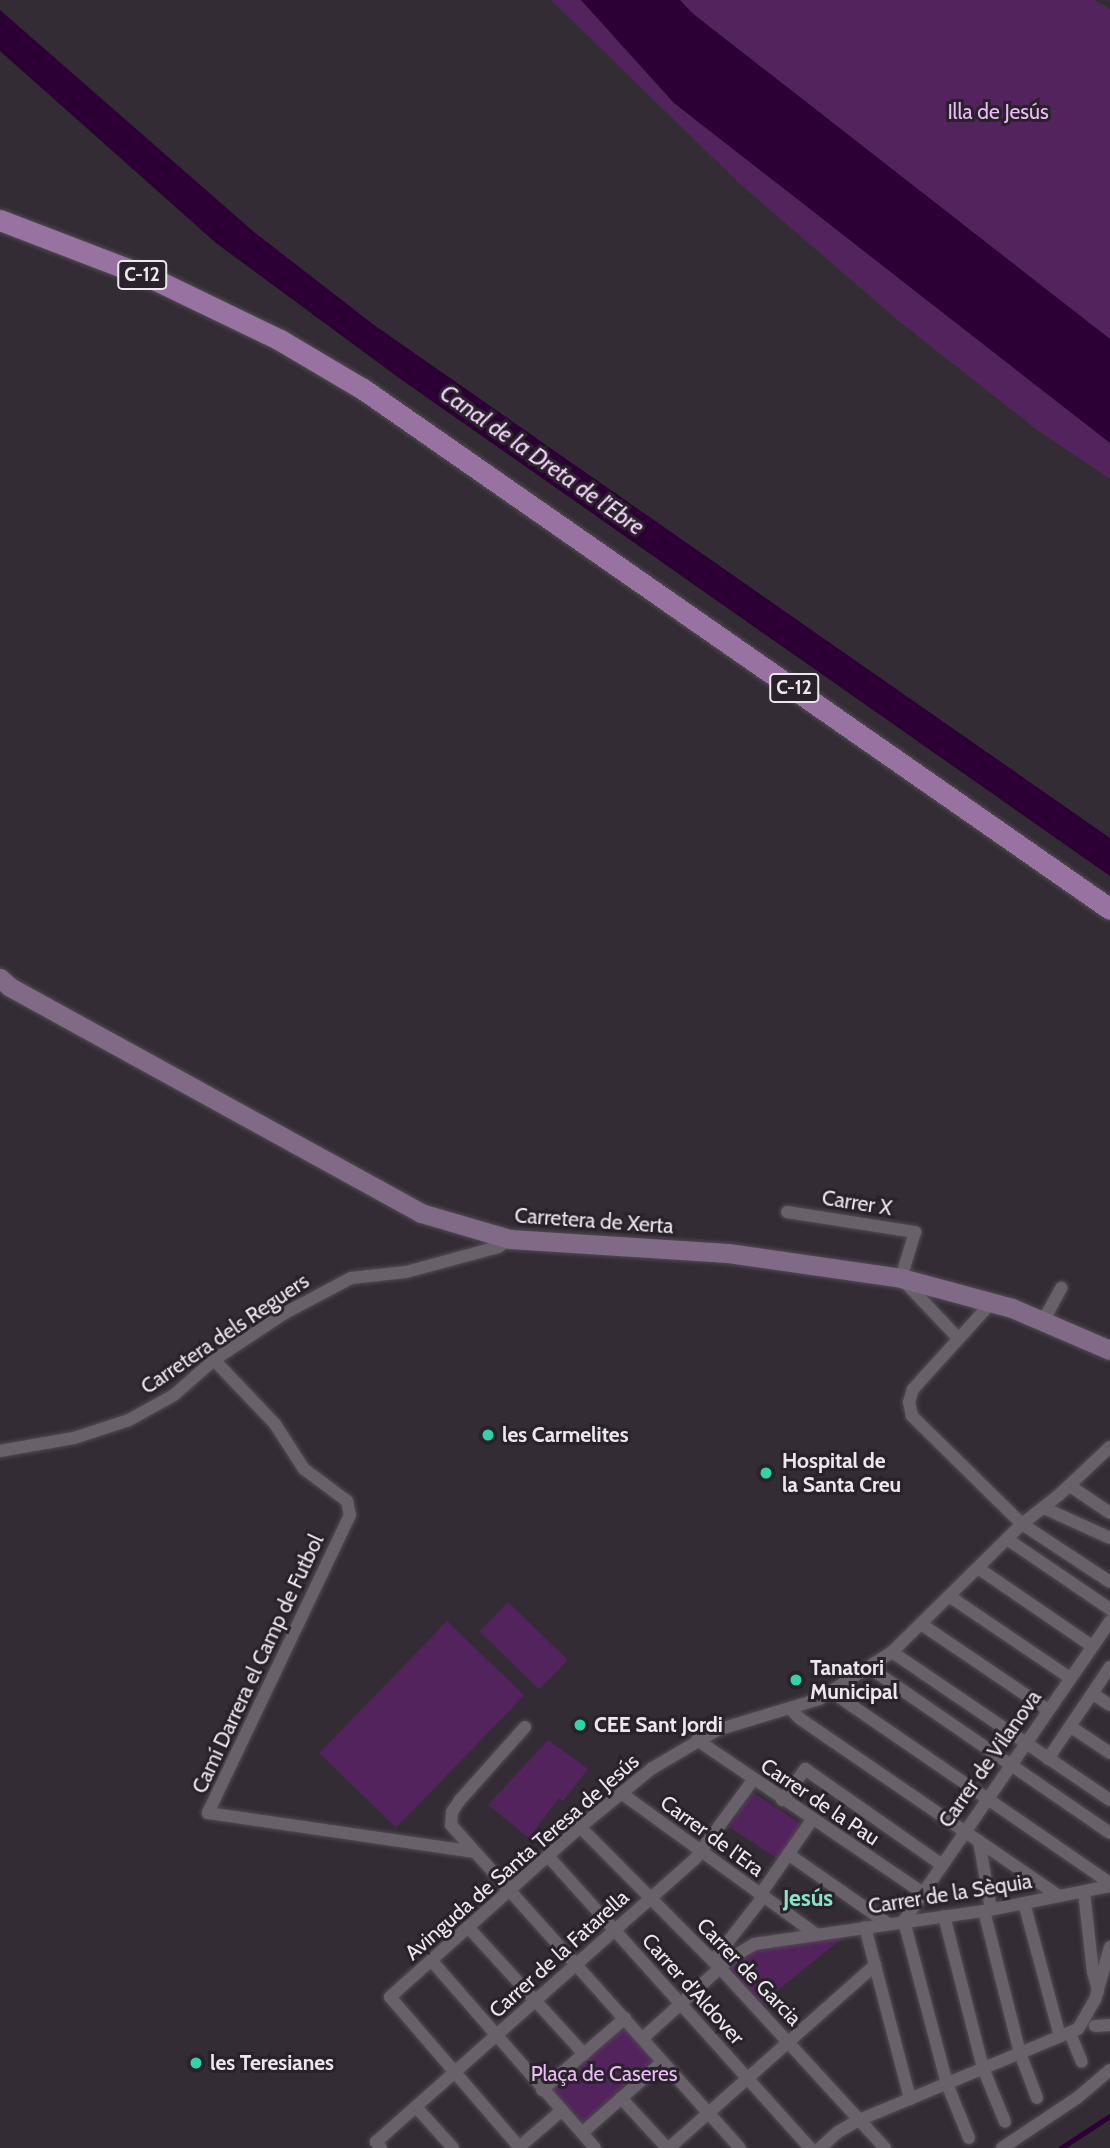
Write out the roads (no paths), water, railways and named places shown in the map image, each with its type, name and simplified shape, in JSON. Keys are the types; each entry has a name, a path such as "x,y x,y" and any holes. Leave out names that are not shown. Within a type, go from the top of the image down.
{"main road":[{"name":"C-12","path":"0,220 156,280 279,340 363,389 1110,909"},
{"name":"Carretera de Xerta","path":"0,978 10,987 421,1213 510,1239 728,1253 901,1278 992,1302 1110,1350"}],"street":[{"name":"Carrer X","path":"787,1212 915,1232 901,1278"},
{"name":"Carretera dels Reguers","path":"0,1451 74,1438 128,1420 174,1395 214,1360 308,1299 351,1278 416,1269 498,1247 510,1239"},
{"path":"901,1278 957,1338"},
{"path":"1043,1321 1061,1288"},
{"path":"992,1302 957,1338 910,1395 912,1416 1022,1524 1110,1582"},
{"name":"Camí Darrera el Camp de Futbol","path":"214,1360 275,1423 304,1469 347,1500 350,1515 208,1813 474,1852"},
{"name":"Avinguda de Santa Teresa de Jesús","path":"455,2073 390,1997 580,1827 621,1793 697,1740 738,1723 795,1708 832,1692 892,1652 1022,1524 1105,1461 1110,1447"},
{"path":"1070,1486 1110,1513"},
{"path":"1044,1507 1110,1538"},
{"path":"1006,1539 1110,1609"},
{"path":"978,1568 1092,1646"},
{"path":"949,1596 1070,1678"},
{"name":"Carrer de Vilanova","path":"904,1921 1110,1621"},
{"path":"921,1624 1048,1710"},
{"path":"892,1652 1110,1800"},
{"path":"1048,1759 1110,1667"},
{"path":"870,1668 1110,1833"},
{"path":"832,1692 1110,1884"},
{"path":"1093,1694 1110,1705"},
{"path":"795,1708 799,1718 1059,1896"},
{"path":"524,1727 452,1812 452,1825 740,2148"},
{"path":"1070,1727 1110,1753"},
{"name":"Carrer de la Pau","path":"697,1740 923,1893"},
{"path":"782,1800 805,1769 942,1865"},
{"name":"Carrer de la Fatarella","path":"378,2145 416,2107 701,1852 753,1780"},
{"name":"Carrer de l'Era","path":"621,1793 816,1934"},
{"path":"643,2038 681,2004 717,1964 812,1820"},
{"name":"Carrer de Garcia","path":"580,1827 717,1964 885,2148"},
{"path":"979,1841 987,1910 1020,2053 1037,2098"},
{"path":"788,1854 887,1923"},
{"name":"Carrer d'Aldover","path":"548,1856 810,2148"},
{"name":"Carrer de la Sèquia","path":"717,1964 754,1944 987,1910 1084,1892 1110,1884"},
{"path":"1084,1892 1093,1972 1098,1991"},
{"path":"1024,1903 1065,2035 1082,2062"},
{"path":"944,1916 983,2068 1005,2122"},
{"path":"904,1921 947,2084 969,2138"},
{"path":"468,1927 584,2054"},
{"path":"865,1927 910,2099"},
{"path":"820,2148 838,2132 859,2120 1065,2035 1083,2024 1098,1991 1110,1947"},
{"path":"432,1960 595,2148"},
{"path":"621,2098 668,2148 875,1965"},
{"path":"542,2090 625,2018"},
{"path":"1095,2026 1110,2025"},
{"path":"582,2133 662,2062"},
{"path":"1002,2148 1077,2098 1110,2070"},
{"path":"455,2073 519,2148 561,2111"},
{"path":"416,2107 453,2148"}],"water":[{"path":"581,0 680,0 692,13 1110,339 1110,443 674,103"},
{"name":"Canal de la Dreta de l'Ebre","path":"0,10 254,232 374,325 1110,838 1110,876 399,378 216,243 0,51"}],"waterway":[{"path":"1061,2148 1110,2116"}],"place":[{"name":"les Carmelites","path":"488,1435"},
{"name":"Hospital de la Santa Creu","path":"766,1473"},
{"name":"Tanatori Municipal","path":"796,1680"},
{"name":"CEE Sant Jordi","path":"580,1725"},
{"name":"les Teresianes","path":"196,2063"}],"district":[{"name":"Jesús","path":"808,1898"}],"park label":[{"name":"Illa de Jesús","path":"998,112"},
{"name":"Plaça de Caseres","path":"604,2074"}]}
